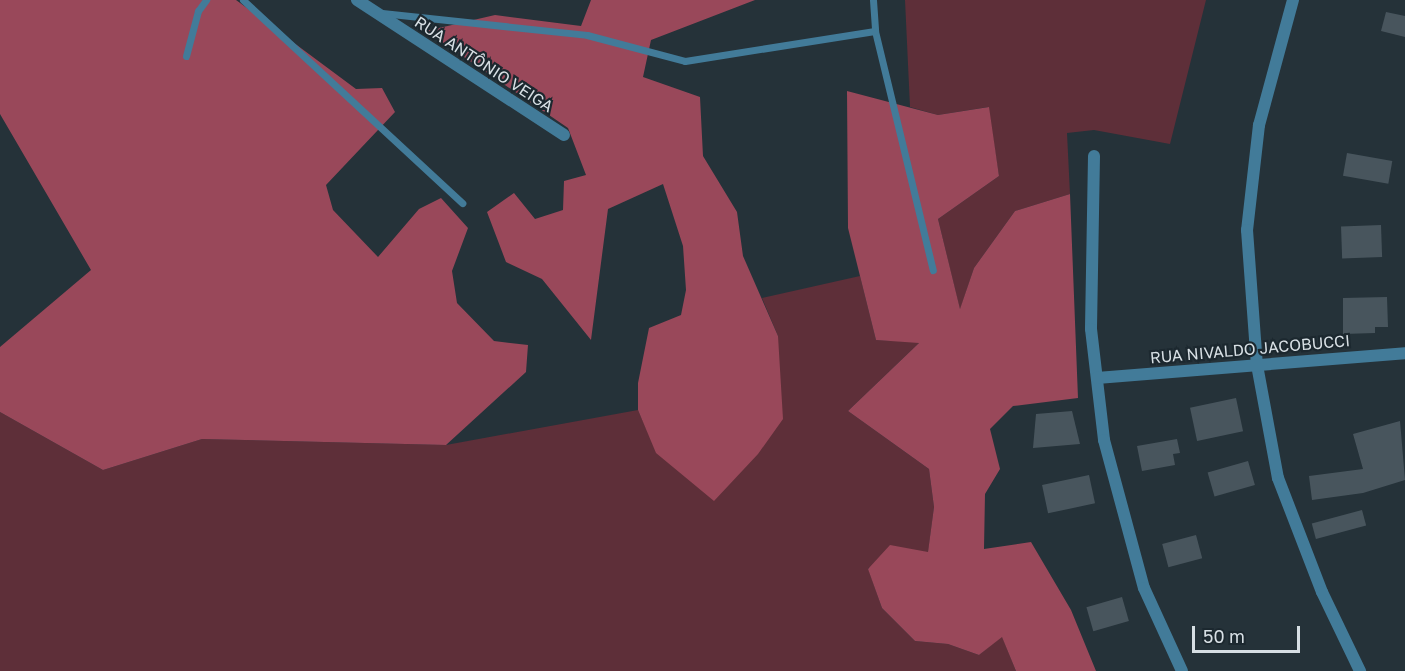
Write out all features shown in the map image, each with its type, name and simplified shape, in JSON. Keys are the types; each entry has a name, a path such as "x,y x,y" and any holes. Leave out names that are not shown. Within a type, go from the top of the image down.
{"street":[{"name":"RUA ANTÔNIO VEIGA","path":"357,0 564,135"},
{"path":"1293,0 1259,125 1247,230 1257,365 1278,478 1322,592 1360,671"},
{"path":"1094,156 1091,329 1104,440 1144,588 1182,671"},
{"name":"RUA NIVALDO JACOBUCCI","path":"1097,378 1405,353"}],"lane":[{"path":"186,56 198,11 206,0"},
{"path":"243,0 462,204"},
{"path":"873,0 875,31 933,270"},
{"path":"373,12 588,35 685,61 875,31"}],"shaded area":[{"path":"0,0 236,0 356,89 382,88 395,112 326,185 333,210 378,257 419,209 441,198 468,228 452,271 457,303 494,341 528,345 526,372 446,445 202,439 103,470 0,412 0,347 91,270 0,114"},
{"path":"591,0 755,0 651,40 643,77 700,97 703,156 737,212 743,256 778,336 783,419 758,454 714,501 656,453 638,410 638,383 649,328 681,315 686,290 683,246 663,184 608,209 591,340 542,279 506,262 487,212 514,193 535,219 563,210 564,181 586,175 568,128 426,31 495,15 581,26"},
{"path":"905,0 1206,0 1170,144 1094,130 1067,133 1070,194 1015,211 974,268 960,310 938,219 999,176 988,107 938,115 910,107"},
{"path":"847,91 938,115 989,107 999,176 938,219 960,309 974,268 1015,211 1070,194 1078,398 1013,406 990,429 1000,469 985,494 984,549 1031,542 1071,610 1096,671 1016,671 1002,637 979,655 948,644 915,641 882,608 868,569 890,545 928,552 934,507 929,469 848,411 919,343 876,340 848,228"},
{"path":"860,276 876,340 920,342 848,411 929,469 934,507 928,553 868,568 882,608 915,641 948,644 979,655 1002,636 1016,671 0,671 0,412 103,470 202,439 446,445 638,410 657,453 778,336 762,298"}],"building":[{"path":"1386,12 1405,16 1405,37 1381,31"},
{"path":"1347,153 1392,161 1388,184 1343,176"},
{"path":"1381,225 1382,257 1342,258 1341,226"},
{"path":"1387,297 1388,327 1375,327 1375,333 1343,334 1343,298"},
{"path":"1236,398 1243,431 1197,441 1190,408"},
{"path":"1072,411 1080,444 1033,448 1036,414"},
{"path":"1400,421 1405,480 1363,493 1312,500 1309,476 1363,469 1353,434"},
{"path":"1177,439 1180,453 1173,454 1175,465 1142,471 1137,446"},
{"path":"1248,461 1255,485 1215,497 1208,473"},
{"path":"1089,475 1095,503 1048,513 1042,485"},
{"path":"1362,510 1366,525 1316,539 1312,523"},
{"path":"1196,535 1202,558 1168,567 1162,544"},
{"path":"1122,597 1129,621 1093,631 1086,607"}]}
